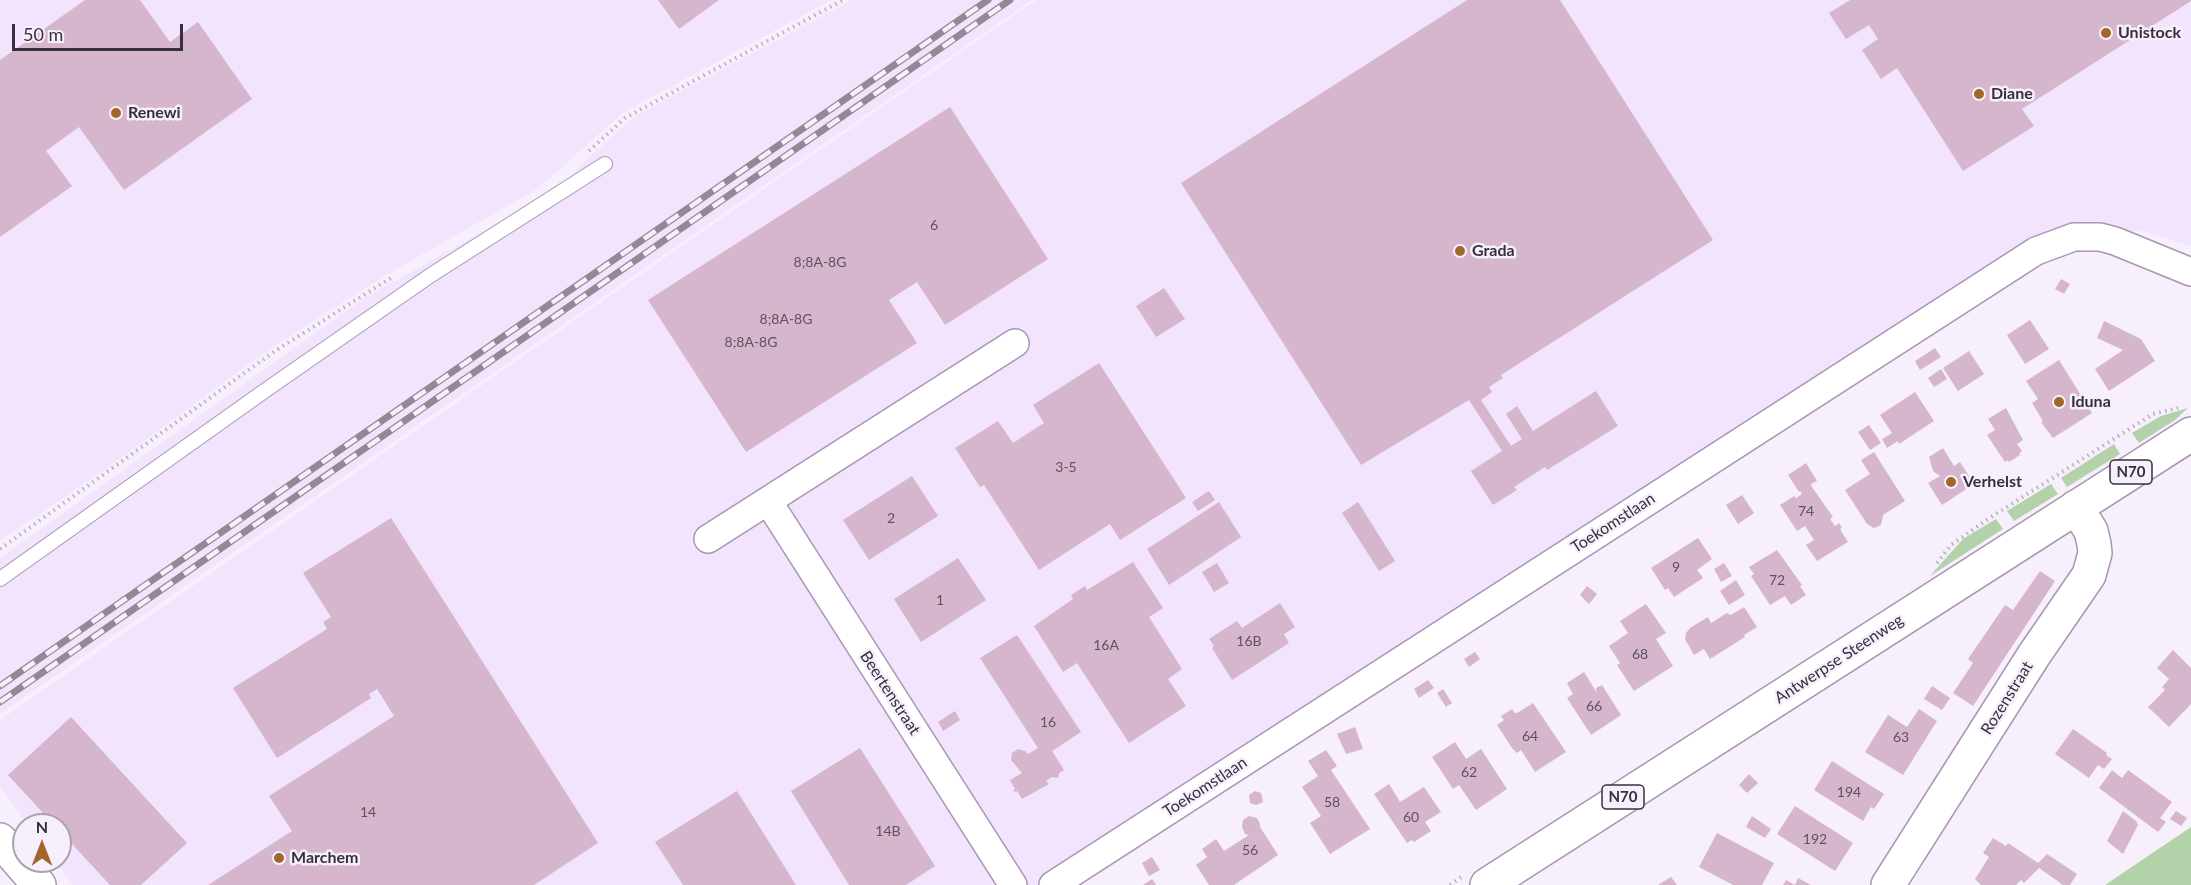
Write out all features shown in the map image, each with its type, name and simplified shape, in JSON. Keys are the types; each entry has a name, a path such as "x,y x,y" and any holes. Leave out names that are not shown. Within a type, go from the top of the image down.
{"main road":[{"name":"Antwerpse Steenweg","path":"1487,885 2076,507 2187,421"},
{"name":"Rozenstraat","path":"1888,885 2034,655 2089,575 2095,553 2094,544 2091,531 2076,507"},
{"path":"0,840 39,885"}],"street":[{"name":"Toekomstlaan","path":"1053,885 2036,251 2074,237 2100,237 2191,272"},
{"path":"708,539 1015,344"},
{"name":"Beertenstraat","path":"768,501 1013,885"}],"lane":[{"path":"0,579 253,398 431,275 605,164"}],"path":[{"path":"1951,545 2153,414 2187,421"}],"shaded area":[{"path":"0,0 831,0 624,112 537,189 381,278 268,350 108,467 0,541"},
{"path":"852,0 1032,0 0,714 0,558 363,299 519,211 567,180 592,154 637,115"},
{"path":"1036,0 2191,0 2191,246 2139,230 2072,246 1082,885 73,885 64,873 72,873 72,813 19,813 0,787 0,720"}],"green space":[{"path":"2188,408 2175,420 2139,443 2132,433 2161,416"},
{"path":"2114,444 2120,454 2067,487 2061,478"},
{"path":"2051,484 2058,494 2014,521 2007,511"},
{"path":"1996,519 2003,529 1930,576 1963,539"},
{"path":"2191,827 2191,885 2105,885"}],"building":[{"name":"Renewi","path":"85,0 140,0 170,42 198,22 252,99 124,190 79,127 46,151 72,186 0,237 0,60"},
{"path":"658,0 719,0 679,29"},
{"name":"Grada","path":"1467,0 1560,0 1713,240 1501,375 1503,378 1489,387 1492,392 1481,400 1511,446 1522,439 1506,414 1517,406 1533,431 1596,391 1618,426 1547,470 1545,467 1514,487 1517,490 1493,505 1471,471 1502,451 1469,400 1361,465 1181,183"},
{"name":"Diane","path":"1850,0 2191,1 2022,109 2034,126 1963,171 1897,68 1881,79 1862,50 1878,39 1869,25 1846,39 1829,13"},
{"path":"950,107 1048,259 945,325 917,282 889,300 917,343 746,452 648,300"},
{"path":"2061,279 2070,284 2064,294 2055,289"},
{"path":"1164,288 1185,319 1156,337 1136,306"},
{"path":"2030,320 2049,349 2025,364 2007,335"},
{"path":"2104,321 2141,339 2155,361 2109,391 2095,369 2123,350 2097,338"},
{"path":"1935,348 1941,357 1920,370 1915,361"},
{"path":"1969,351 1984,374 1958,391 1943,368"},
{"path":"2059,360 2092,413 2053,438 2041,422 2043,421 2032,403 2038,399 2026,381"},
{"path":"1099,363 1186,498 1120,540 1110,524 1039,570 984,485 980,487 955,448 998,421 1013,443 1044,423 1033,405"},
{"path":"1941,369 1947,379 1934,387 1928,378"},
{"path":"1915,392 1934,421 1899,444 1898,441 1887,448 1882,439 1892,433 1880,415"},
{"path":"2006,408 2023,440 2017,444 2022,451 2020,455 2009,462 2008,460 2005,462 1987,435 1995,430 1988,419"},
{"path":"1869,425 1881,443 1870,450 1858,432"},
{"path":"1943,448 1954,466 1960,462 1974,484 1942,505 1928,483 1940,476 1933,471 1929,457"},
{"path":"1874,452 1905,501 1883,515 1881,525 1874,528 1867,524 1845,490 1870,474 1861,460"},
{"path":"1806,463 1817,481 1811,484 1812,487 1833,517 1830,519 1835,526 1839,523 1848,542 1817,561 1806,545 1814,540 1805,526 1797,531 1780,505 1802,494 1788,475"},
{"path":"912,476 938,516 869,560 843,520"},
{"path":"1209,491 1215,500 1198,511 1192,502"},
{"path":"1742,495 1754,513 1738,524 1726,505"},
{"path":"1219,502 1241,537 1169,585 1147,549"},
{"path":"1358,502 1395,561 1379,571 1342,513"},
{"path":"391,518 598,843 534,885 208,885 292,831 269,796 394,716 377,689 369,694 371,698 277,758 233,688 327,629 323,622 331,617 303,573"},
{"path":"1698,538 1712,559 1697,570 1703,578 1674,597 1668,588 1665,590 1651,568"},
{"path":"1777,550 1802,585 1800,586 1806,595 1791,605 1785,596 1770,605 1751,576 1754,574 1749,567"},
{"path":"958,558 986,600 921,642 894,599"},
{"path":"1133,562 1163,608 1149,617 1182,669 1168,679 1186,706 1129,743 1077,663 1063,672 1034,626 1073,599 1071,595 1085,586 1087,590"},
{"path":"1217,563 1229,583 1214,592 1202,572"},
{"path":"1724,563 1732,576 1721,582 1714,569"},
{"path":"2040,571 2055,581 1973,706 1953,693 1973,663 1968,659 2005,605 2013,610"},
{"path":"1736,580 1745,595 1729,605 1720,591"},
{"path":"1587,586 1597,594 1589,604 1580,595"},
{"path":"1280,603 1295,627 1284,634 1289,643 1232,680 1209,639 1237,621 1242,628"},
{"path":"1646,604 1666,633 1656,639 1673,666 1634,691 1617,665 1620,663 1609,646 1628,633 1620,621"},
{"path":"1744,607 1757,627 1710,659 1704,649 1694,655 1685,639 1690,628 1708,617 1711,623 1727,613 1731,615"},
{"path":"1017,635 1081,732 1052,751 1064,770 1059,773 1058,778 1052,777 1046,781 1049,784 1022,799 1017,791 1013,790 1015,789 1010,780 1022,773 1011,760 1012,753 1018,749 1028,754 1038,748 980,658"},
{"path":"2173,650 2191,668 2191,704 2169,727 2148,707 2165,690 2162,687 2169,679 2157,668"},
{"path":"1475,652 1480,659 1469,667 1464,659"},
{"path":"1584,672 1597,693 1596,688 1602,685 1621,715 1591,735 1567,698 1573,694 1567,683"},
{"path":"1428,680 1434,688 1419,698 1414,689"},
{"path":"1932,686 1950,698 1942,710 1924,699"},
{"path":"1443,689 1452,703 1446,707 1437,693"},
{"path":"1533,703 1566,752 1535,772 1521,750 1517,753 1512,748 1497,725 1504,720 1501,716 1512,709 1517,713"},
{"path":"1919,709 1937,721 1903,775 1865,752 1888,715 1907,727"},
{"path":"955,711 960,720 943,731 938,722"},
{"path":"71,717 187,843 141,885 110,885 72,844 72,813 43,813 8,775"},
{"path":"1355,727 1363,749 1346,754 1337,734"},
{"path":"2073,729 2112,759 2104,769 2098,765 2089,778 2055,754"},
{"path":"1455,742 1466,759 1481,749 1507,789 1476,810 1459,785 1453,789 1432,757"},
{"path":"860,748 935,866 906,885 849,885 791,791"},
{"path":"1326,750 1337,766 1331,770 1370,829 1330,854 1310,823 1321,816 1302,787 1318,776 1308,761"},
{"path":"1832,761 1884,794 1874,809 1871,807 1863,821 1814,790"},
{"path":"2112,770 2122,778 2128,770 2172,802 2160,818 2166,822 2158,832 2099,788"},
{"path":"1749,774 1758,783 1747,793 1739,785"},
{"path":"1389,784 1400,802 1424,787 1441,812 1425,822 1431,831 1414,842 1412,840 1407,843 1374,794"},
{"path":"737,791 796,885 683,885 655,842"},
{"path":"1255,791 1261,793 1263,802 1256,805 1250,803 1249,795"},
{"path":"1795,806 1853,843 1835,871 1777,834"},
{"path":"2123,811 2138,825 2123,854 2107,841"},
{"path":"2176,811 2187,818 2181,826 2170,819"},
{"path":"1249,816 1257,818 1260,827 1278,855 1234,885 1209,885 1196,865 1207,857 1202,849 1216,839 1224,851 1249,835 1245,834 1242,827 1243,820"},
{"path":"1752,816 1771,829 1765,838 1746,827"},
{"path":"1717,833 1774,863 1762,885 1733,885 1699,867"},
{"path":"1993,838 2006,846 2008,843 2038,863 2047,854 2077,874 2070,885 2063,885 2039,868 2024,883 2021,880 2016,885 1981,885 1975,879 1989,857 1983,853"},
{"path":"1152,857 1160,870 1149,876 1142,863"},
{"path":"1671,877 1677,885 1658,885"},
{"path":"1798,878 1811,885 1795,885"},
{"path":"1152,879 1156,885 1143,885"},
{"path":"1786,880 1795,885 1783,885"}],"railway":[{"path":"0,686 988,0"},
{"path":"0,702 1010,0"}],"place":[{"name":"Unistock","path":"2106,33"},
{"name":"Diane","path":"1979,94"},
{"name":"Renewi","path":"116,113"},
{"name":"Grada","path":"1460,251"},
{"name":"Iduna","path":"2059,402"},
{"name":"Verhelst","path":"1951,482"},
{"name":"Marchem","path":"279,858"}]}
